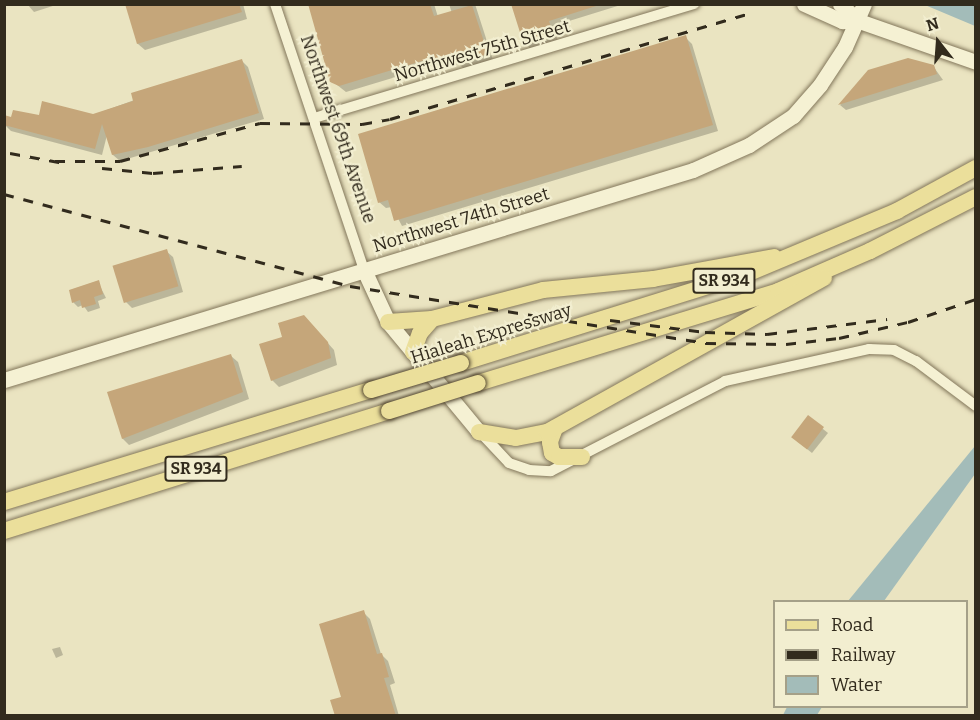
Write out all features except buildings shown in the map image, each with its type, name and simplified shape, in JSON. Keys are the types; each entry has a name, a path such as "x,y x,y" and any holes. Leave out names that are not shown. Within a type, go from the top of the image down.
{"main road":[{"path":"804,4 842,21 859,21 975,62"},
{"path":"840,4 859,21"},
{"name":"Northwest 74th Street","path":"4,380 693,170 749,145 793,116 820,85 859,21 864,4"},
{"name":"Hialeah Expressway","path":"4,502 624,314 793,256 897,211 975,168"},
{"name":"SR 934","path":"4,531 478,383 706,315 839,265 975,197"},
{"path":"388,322 432,319 543,290 652,279 753,259 793,256"},
{"path":"480,432 524,438 555,428 814,287 839,265"},
{"name":"Northwest 69th Avenue","path":"364,270 388,322 480,432"},
{"path":"413,352 420,333 432,319"},
{"path":"555,428 550,442 552,453 559,457 582,457"}],"street":[{"name":"Northwest 69th Avenue","path":"275,4 364,270"},
{"name":"Northwest 75th Street","path":"314,118 694,4"},
{"name":"Northwest 69th Avenue","path":"480,432 503,458 529,471 551,471 582,457 725,381 862,350 883,349 903,354 975,406"}],"water":[{"path":"925,5 975,5 975,26"},
{"path":"975,446 975,474 885,600 849,600"},
{"path":"786,708 821,708 817,715 783,715"}],"railway":[{"path":"55,161 120,161 260,123 362,124 390,119 747,14"},
{"path":"10,153 64,163"},
{"path":"102,168 153,173 242,166"},
{"path":"4,194 350,286 706,343 786,344 839,338 908,322 976,299"},
{"path":"610,320 705,332 767,334 887,319"}]}
